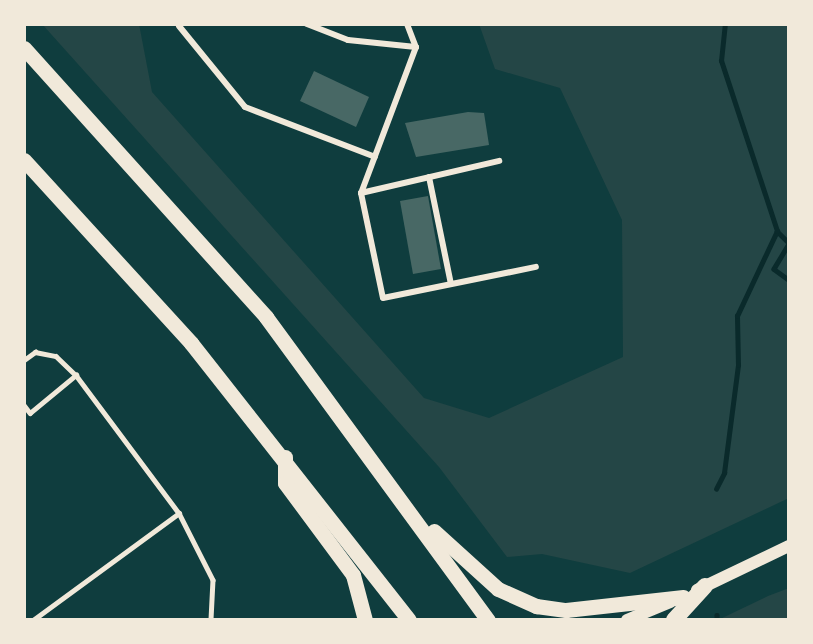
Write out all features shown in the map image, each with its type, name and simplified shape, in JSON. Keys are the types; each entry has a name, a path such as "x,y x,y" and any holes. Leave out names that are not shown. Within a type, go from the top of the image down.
{"highway":[{"path":"24,48 266,317 413,513 489,620"},
{"path":"24,160 125,267 285,457 409,620"},
{"path":"285,457 285,483 353,575 365,620"},
{"path":"413,513 498,589 536,606 566,610 683,597"},
{"path":"674,620 705,586"}],"main road":[{"path":"627,620 683,597 789,546"}],"street":[{"path":"307,24 348,40 416,46"},
{"path":"407,24 416,46 361,193 383,298 536,267"},
{"path":"179,26 245,106 375,157"},
{"path":"361,193 499,161"},
{"path":"429,177 451,284"}],"lane":[{"path":"24,360 35,352 56,356 76,375 179,513 213,580 211,620"},
{"path":"24,405 30,413 76,375"},
{"path":"33,620 179,513"}],"shaded area":[{"path":"42,24 139,24 152,92 424,398 489,418 623,357 622,220 560,88 495,69 479,24 789,24 789,498 630,573 542,554 507,557 439,467"},
{"path":"789,588 789,620 718,620 768,596"}],"building":[{"path":"314,71 369,97 356,127 300,101"},
{"path":"468,112 484,113 489,145 416,157 405,123"},
{"path":"428,196 441,269 413,274 400,201"}],"waterway":[{"path":"716,489 724,473 738,365 737,316 777,231 721,61 725,24"},
{"path":"777,231 789,243"},
{"path":"789,244 774,269 789,280"},
{"path":"717,615 717,620"}]}
